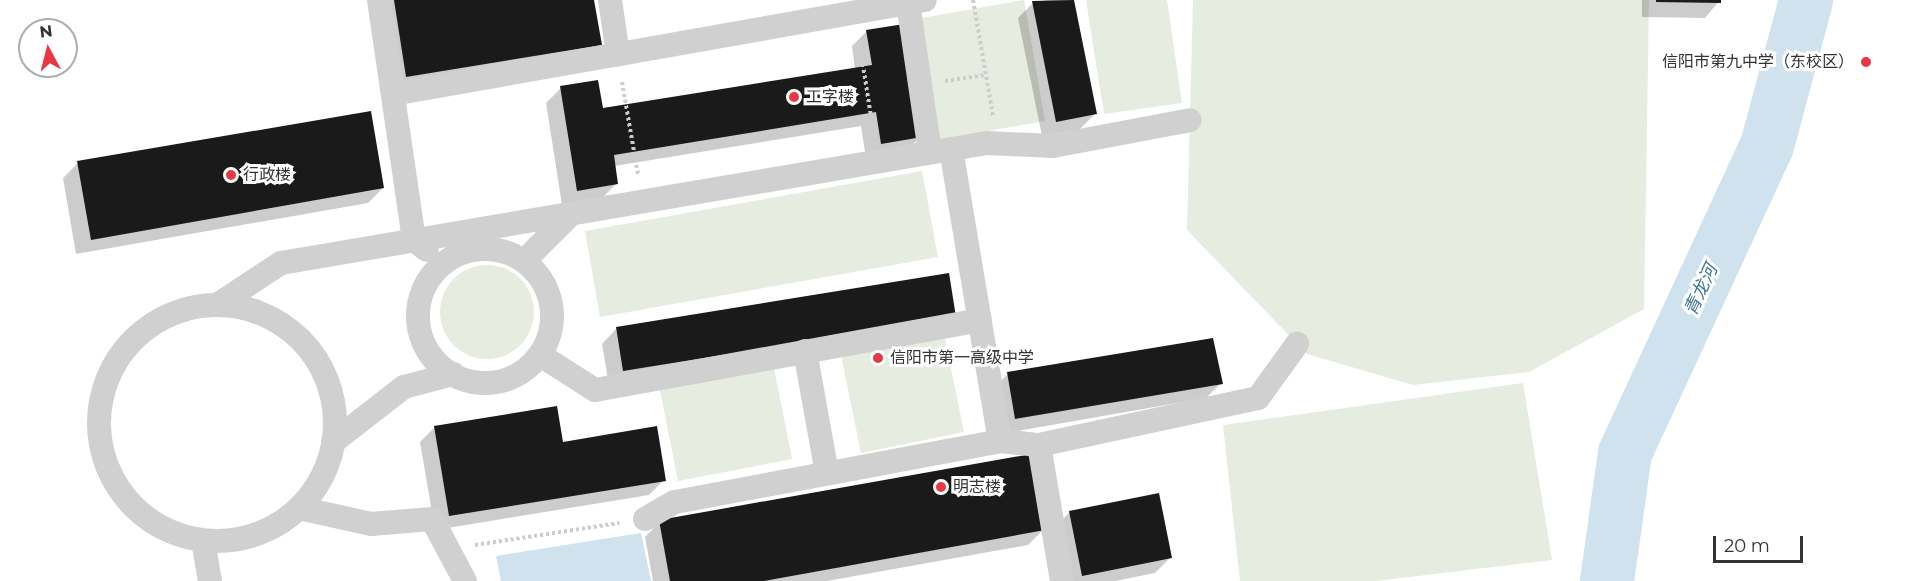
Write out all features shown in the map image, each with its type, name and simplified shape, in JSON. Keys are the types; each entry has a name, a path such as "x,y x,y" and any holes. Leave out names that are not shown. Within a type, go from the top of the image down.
{"street":[{"path":"379,0 414,240 443,264"},
{"path":"609,0 618,54"},
{"path":"393,94 618,54 829,8 855,13 917,1 921,85 940,151 980,320 1000,441"},
{"path":"217,305 281,263 940,151 998,143 1053,146 1190,120"},
{"path":"524,261 572,213"},
{"path":"484,249 505,252 524,261 540,275 553,315 550,336 540,355 525,370 507,380 483,383 453,374 426,348 418,326 419,303 428,281 443,264 463,252 484,249"},
{"path":"201,305 217,305 242,306 279,321 309,347 330,382 337,422 330,461 311,496 298,508 281,523 244,539 204,542 169,532 139,513 116,486 101,454 98,414 108,374 130,341 162,317 201,305"},
{"path":"540,355 595,390 980,320"},
{"path":"645,519 675,502 1000,441 1039,445 1258,398 1297,344"},
{"path":"806,351 827,473"},
{"path":"333,442 404,387 453,374"},
{"path":"1039,445 1062,581"},
{"path":"298,508 371,524 432,519 465,581"},
{"path":"204,542 210,581"}],"path":[{"path":"973,0 998,143"},
{"path":"855,13 878,161"},
{"path":"618,54 642,201"},
{"path":"921,85 986,75"},
{"path":"448,549 645,519 662,581"},
{"path":"794,581 1056,536"}],"shaded area":[{"path":"1024,0 1045,121 936,140 916,19"},
{"path":"1086,0 1167,0 1182,103 1104,114"},
{"path":"1193,0 1649,0 1644,309 1529,372 1413,385 1307,354 1187,230"},
{"path":"922,171 938,257 600,317 585,231"},
{"path":"487,265 505,269 520,279 530,294 534,312 530,330 520,345 505,355 487,359 469,355 454,345 444,330 440,312 444,294 454,279 469,269"},
{"path":"944,334 964,432 861,453 841,355"},
{"path":"773,363 792,459 678,481 659,385"},
{"path":"1523,383 1552,560 1376,581 1240,581 1223,425"}],"water":[{"path":"641,533 651,581 501,581 496,556"}],"building":[{"path":"394,0 594,0 602,45 406,77"},
{"path":"1074,0 1097,114 1056,122 1032,1"},
{"path":"1656,0 1721,0 1721,3 1656,2"},
{"name":"工字楼","path":"904,24 922,137 881,144 876,112 614,155 618,184 577,191 560,86 598,80 603,108 872,65 866,30"},
{"name":"行政楼","path":"371,111 384,188 91,240 77,161"},
{"path":"949,273 956,317 623,371 616,327"},
{"path":"1213,338 1223,384 1015,419 1007,372"},
{"path":"557,406 563,442 657,426 666,481 449,516 434,426"},
{"name":"明志楼","path":"1031,454 1045,530 764,581 670,581 659,520"},
{"path":"1159,493 1172,558 1082,576 1069,511"}],"waterway":[{"name":"青龙河","path":"1607,581 1625,453 1767,146 1806,0"}],"place":[{"name":"信阳市第九中学（东校区）","path":"1866,62"},
{"name":"工字楼","path":"794,97"},
{"name":"行政楼","path":"231,175"},
{"name":"信阳市第一高级中学","path":"878,358"},
{"name":"明志楼","path":"941,487"}]}
